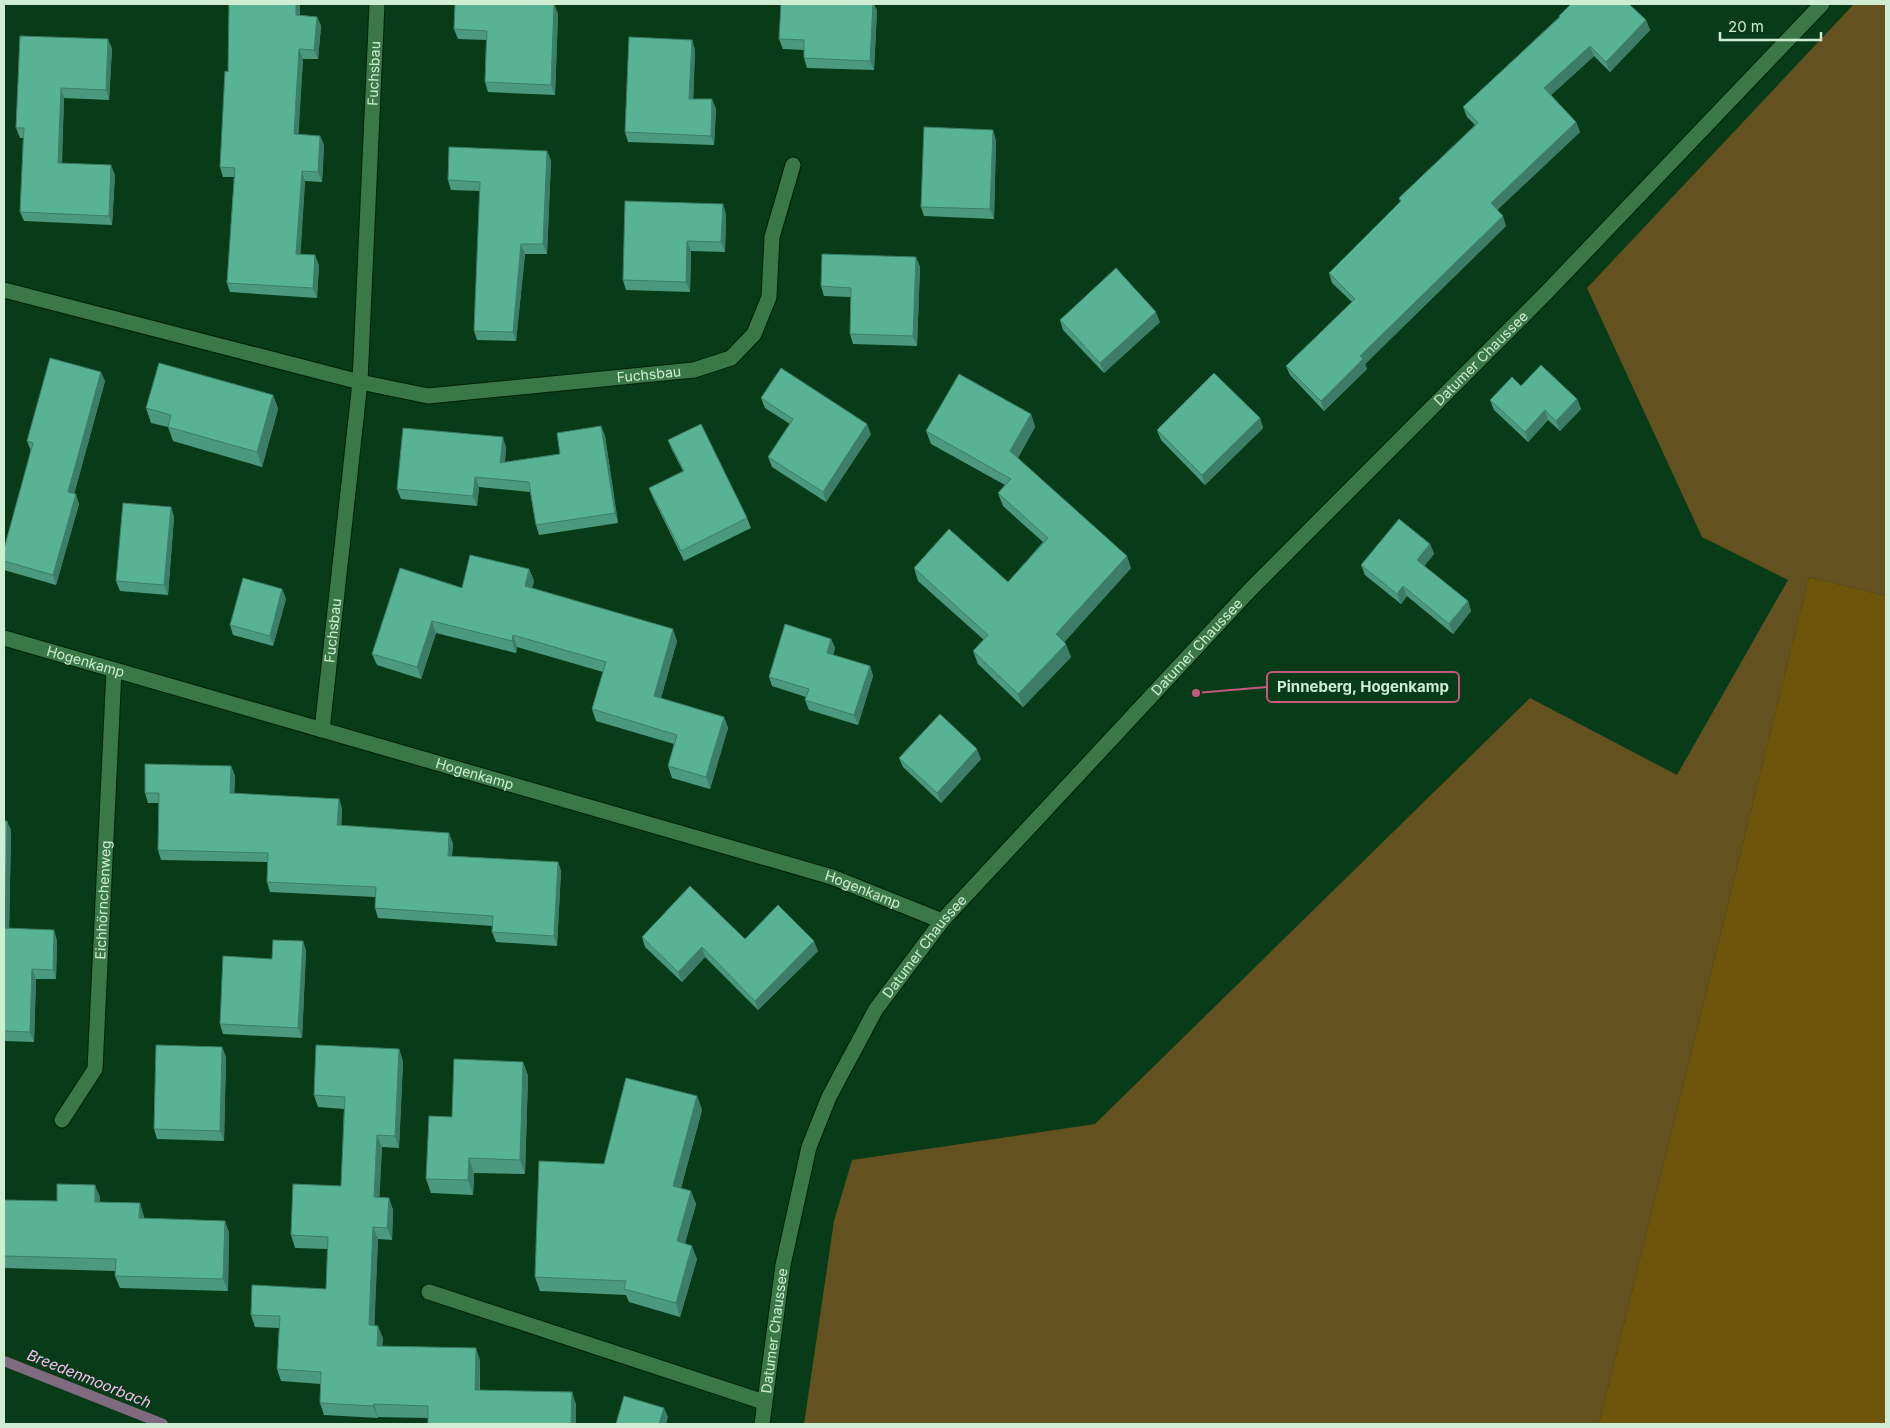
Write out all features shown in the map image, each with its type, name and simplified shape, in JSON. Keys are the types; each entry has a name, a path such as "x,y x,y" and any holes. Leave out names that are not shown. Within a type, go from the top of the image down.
{"street":[{"name":"Fuchsbau","path":"322,730 360,382 377,4"},
{"name":"Datumer Chaussee","path":"762,1424 782,1265 809,1147 828,1097 876,1009 942,921 1249,591 1546,293 1822,4"},
{"name":"Fuchsbau","path":"4,290 360,382 428,396 694,370 731,358 754,334 769,297 772,237 793,165"},
{"name":"Hogenkamp","path":"4,638 832,877 942,921"},
{"name":"Eichhörnchenweg","path":"62,1120 95,1070 114,670"},
{"name":"Datumer Chaussee","path":"429,1292 764,1402"}],"shaded area":[{"path":"1854,4 1886,4 1886,596 1809,577 1599,1424 804,1424 834,1221 852,1160 1095,1124 1530,698 1677,775 1788,580 1702,537 1587,288"},
{"path":"1809,577 1886,596 1886,1424 1599,1424"}],"building":[{"path":"229,4 296,4 296,15 317,17 314,50 299,49 294,134 320,136 318,172 302,171 296,254 315,255 313,288 227,283 235,168 220,167 225,71 228,72"},
{"path":"455,4 554,4 551,85 485,82 487,31 454,29"},
{"path":"781,4 873,4 870,61 804,58 804,40 779,39"},
{"path":"1571,4 1629,4 1646,20 1606,62 1590,46 1544,88 1576,122 1491,203 1503,216 1360,356 1363,359 1321,401 1286,366 1355,299 1329,273 1401,201 1399,198 1478,123 1463,107 1560,17"},
{"path":"20,36 108,39 106,90 61,88 58,163 111,165 109,216 20,212 24,128 16,128"},
{"path":"629,37 692,40 689,99 712,99 711,136 625,132"},
{"path":"924,127 993,130 990,209 921,207"},
{"path":"449,147 547,151 543,244 521,244 513,332 474,331 480,182 448,180"},
{"path":"625,201 723,204 721,242 687,241 686,282 623,280"},
{"path":"822,254 916,257 913,336 850,334 851,288 821,286"},
{"path":"1116,268 1156,312 1100,363 1060,320"},
{"path":"50,358 101,372 68,492 76,494 53,575 4,561 4,549 33,443 27,441"},
{"path":"159,363 273,395 257,452 168,427 171,415 146,408"},
{"path":"1541,365 1577,399 1556,421 1545,410 1525,432 1490,400 1512,377 1521,386"},
{"path":"781,368 867,424 823,492 768,457 793,419 761,398"},
{"path":"1214,373 1260,418 1202,475 1157,430"},
{"path":"959,374 1031,414 1010,451 1127,556 1056,634 1066,644 1018,694 973,651 988,635 914,568 949,529 1008,582 1048,538 998,493 1011,479 926,431"},
{"path":"701,424 747,518 681,551 649,488 684,471 668,440"},
{"path":"601,426 615,513 536,525 529,482 475,477 473,496 397,489 403,428 503,437 500,463 560,454 557,433"},
{"path":"123,503 171,507 164,585 116,581"},
{"path":"1399,519 1430,544 1417,560 1468,601 1449,624 1403,586 1397,594 1361,565"},
{"path":"470,555 529,569 525,586 673,629 654,696 724,717 706,777 668,766 677,735 592,709 606,662 513,635 512,641 432,621 417,667 372,654 400,568 462,588"},
{"path":"243,578 282,589 270,636 230,625"},
{"path":"785,624 831,639 827,653 870,666 854,715 805,700 809,689 769,677"},
{"path":"940,714 977,749 937,793 899,758"},
{"path":"145,764 231,766 230,793 339,799 337,825 449,833 448,856 558,862 554,936 492,932 493,916 375,908 376,887 267,882 268,853 158,850 159,793 145,793"},
{"path":"4,821 7,821 5,928 54,930 53,970 32,969 30,1032 4,1031"},
{"path":"690,886 745,939 778,905 814,941 755,1001 702,947 678,972 642,937"},
{"path":"273,940 303,941 298,1028 220,1024 223,956 272,959"},
{"path":"156,1045 222,1047 220,1131 154,1129"},
{"path":"316,1045 399,1049 395,1136 377,1135 374,1197 389,1198 387,1228 373,1227 369,1325 378,1326 377,1346 476,1348 475,1390 572,1392 571,1424 428,1424 428,1406 374,1404 373,1406 320,1403 321,1372 277,1369 280,1316 251,1315 252,1285 326,1289 328,1237 291,1235 293,1184 341,1186 345,1097 314,1095"},
{"path":"454,1059 523,1062 520,1160 469,1158 468,1180 426,1179 429,1116 452,1117"},
{"path":"626,1078 697,1096 673,1186 691,1191 677,1241 692,1246 676,1303 624,1289 626,1281 535,1277 539,1161 604,1164"},
{"path":"57,1184 95,1185 95,1202 140,1203 139,1218 225,1221 223,1279 115,1276 116,1259 4,1256 4,1200 57,1201"},
{"path":"624,1396 664,1408 659,1424 616,1424"}],"waterway":[{"name":"Breedenmoorbach","path":"4,1361 163,1424"}],"place":[{"name":"Pinneberg, Hogenkamp","path":"1196,693"}]}
